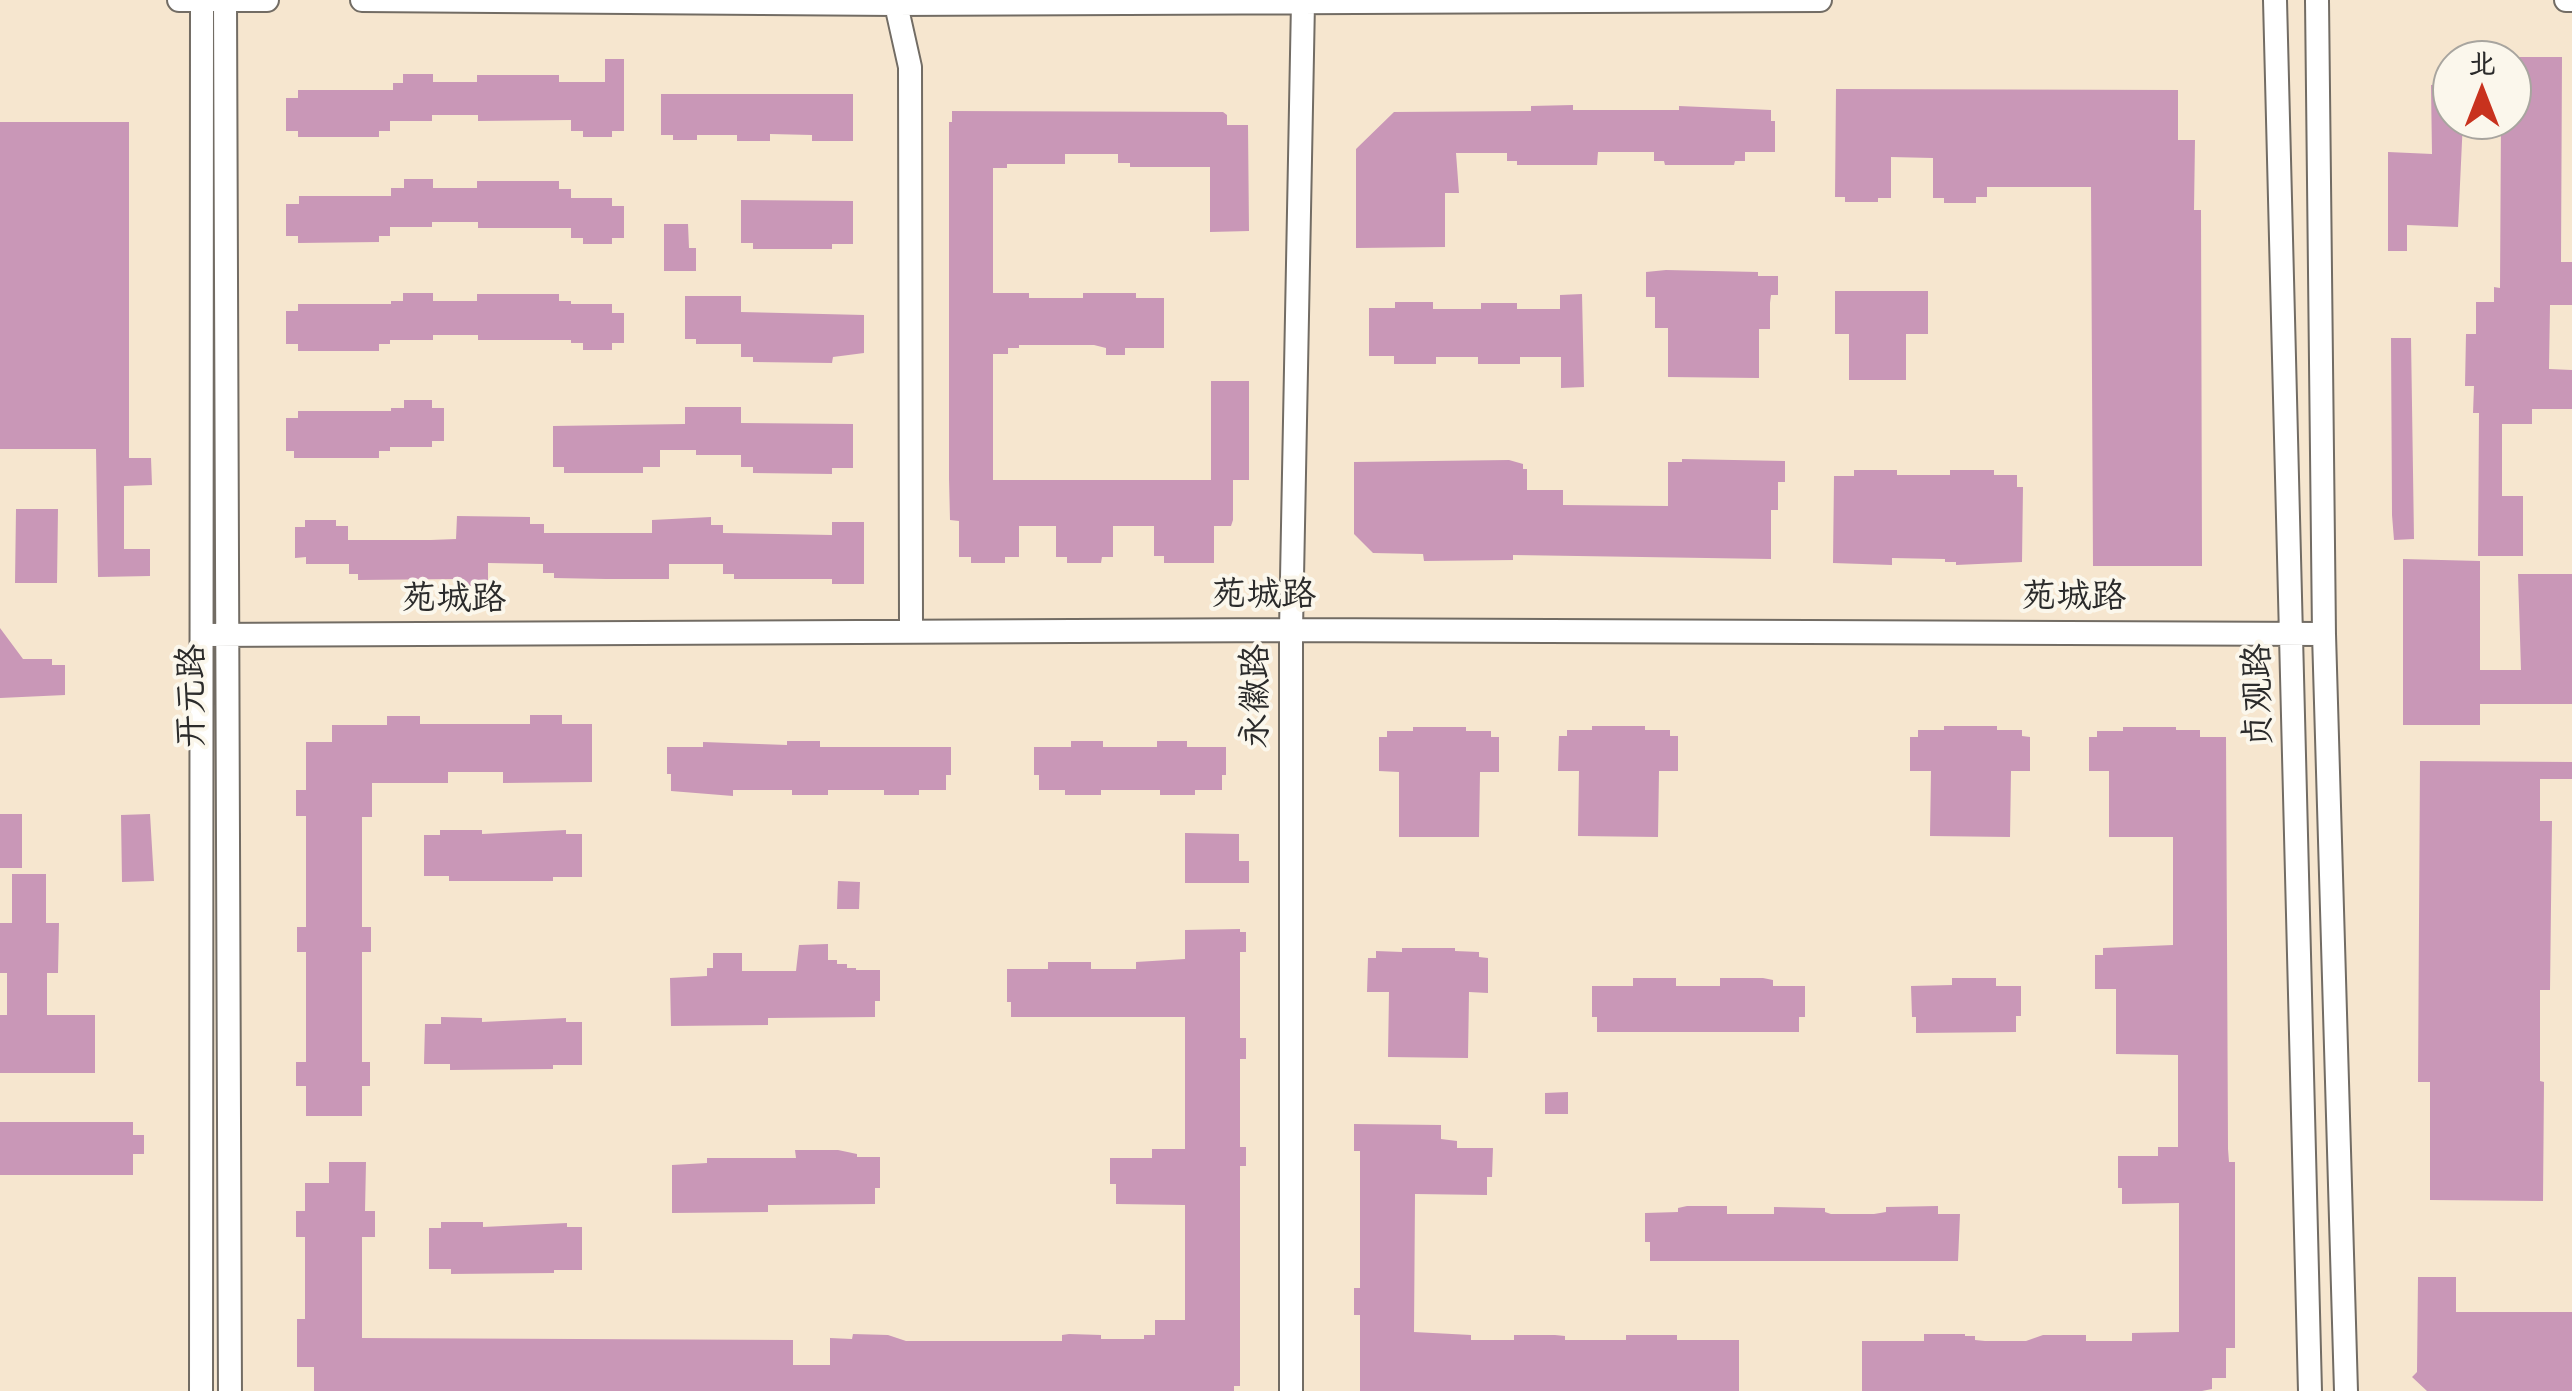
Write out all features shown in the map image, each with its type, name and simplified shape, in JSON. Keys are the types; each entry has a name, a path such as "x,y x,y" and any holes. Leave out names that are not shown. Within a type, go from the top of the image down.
{"street":[{"path":"179,0 267,0"},
{"name":"开元路","path":"201,1391 225,0"},
{"path":"362,0 1820,0"},
{"name":"贞观路","path":"2275,0 2310,1391"},
{"name":"贞观路","path":"2317,0 2324,634 2346,1391"},
{"name":"开元路","path":"202,1 230,1391"},
{"path":"896,2 910,67 911,632"},
{"name":"永徽路","path":"1292,1391 1291,630 1303,2"},
{"name":"苑城路","path":"216,634 1291,630 2324,634"}],"building":[{"path":"2532,57 2562,57 2561,262 2572,262 2572,305 2550,305 2549,369 2572,370 2572,409 2532,409 2532,424 2502,424 2502,496 2523,496 2523,556 2478,556 2479,413 2473,413 2474,386 2465,386 2466,334 2476,334 2476,302 2494,302 2494,287 2500,288 2501,140 2532,140"},
{"path":"605,59 624,59 624,131 612,131 612,137 583,137 583,131 571,131 571,120 478,121 478,115 432,115 432,121 390,121 390,131 379,131 379,137 298,137 298,131 286,131 286,98 298,98 298,90 393,90 393,83 403,83 403,74 433,74 433,82 477,82 477,75 559,75 559,82 605,82"},
{"path":"2431,85 2432,140 2462,140 2458,227 2407,225 2407,251 2388,251 2388,152 2432,154"},
{"path":"1836,89 2178,90 2178,140 2195,140 2194,210 2201,210 2202,566 2093,566 2091,187 1987,187 1987,197 1976,197 1976,203 1944,203 1944,198 1933,198 1933,158 1891,157 1891,198 1845,202 1845,197 1835,197"},
{"path":"661,94 853,94 853,141 812,141 812,135 770,134 770,141 737,141 737,135 697,135 697,140 673,140 673,135 661,135"},
{"path":"1573,105 1573,110 1679,110 1679,106 1771,110 1775,152 1745,152 1745,161 1735,161 1734,165 1665,165 1664,161 1654,161 1654,152 1598,152 1597,165 1517,165 1517,161 1507,161 1507,153 1456,153 1459,193 1445,193 1445,247 1356,248 1356,149 1394,112 1531,111 1531,106"},
{"path":"952,111 1223,112 1227,125 1248,125 1249,231 1210,232 1210,167 1130,167 1130,163 1118,163 1118,154 1065,154 1065,164 1007,164 1007,168 993,168 993,293 1083,298 1083,293 1136,293 1136,298 1164,298 1164,348 1125,348 1125,355 1106,355 1106,348 1094,345 1019,345 1008,348 1008,354 993,354 993,480 1211,480 1211,381 1249,381 1249,480 1233,480 1233,520 1231,526 1214,526 1214,563 1164,563 1164,556 1154,556 1154,526 1113,526 1113,557 1102,557 1101,563 1067,563 1067,557 1056,557 1056,526 1019,526 1019,557 1005,557 1005,563 971,563 971,557 959,557 959,521 950,520 949,479"},
{"path":"0,122 129,122 129,458 151,458 152,485 124,486 124,549 150,549 150,576 98,577 96,449 0,449"},
{"path":"404,179 433,179 433,188 477,188 477,181 559,181 559,189 571,189 571,198 612,198 612,206 624,206 624,238 612,238 612,244 583,244 583,238 571,238 571,228 478,228 478,222 390,227 390,236 379,236 379,242 298,243 298,236 286,236 286,204 299,204 299,196 391,196 391,188 404,188"},
{"path":"741,200 853,201 853,244 832,244 832,249 753,249 753,243 741,243"},
{"path":"664,224 688,224 689,248 696,248 696,271 664,271"},
{"path":"1646,272 1778,276 1778,295 1771,295 1770,329 1759,329 1759,378 1668,377 1668,328 1655,328 1655,297 1646,297"},
{"path":"1835,291 1928,291 1928,334 1906,334 1906,380 1849,380 1849,334 1835,334"},
{"path":"403,293 433,293 433,301 477,301 477,294 559,294 559,301 571,304 612,304 612,313 624,313 624,343 612,343 612,350 583,350 583,343 571,340 478,340 478,335 433,335 433,340 390,340 390,344 379,344 379,351 298,351 298,344 286,344 286,311 298,311 298,304 391,304 403,301"},
{"path":"1582,294 1584,387 1561,388 1561,357 1520,357 1520,364 1478,364 1478,357 1436,357 1436,364 1394,364 1394,356 1369,356 1369,308 1395,308 1395,302 1433,302 1433,309 1481,309 1481,303 1517,303 1517,309 1560,309 1560,295"},
{"path":"685,296 741,296 741,312 864,315 864,353 833,357 832,363 753,362 753,357 741,357 741,344 696,344 696,339 685,339"},
{"path":"2391,338 2411,338 2414,539 2394,540"},
{"path":"404,400 432,400 432,408 444,408 444,441 432,441 432,447 390,447 390,451 379,451 379,458 294,458 294,451 286,451 286,418 298,418 298,411 391,411 404,408"},
{"path":"685,407 741,407 741,423 853,424 853,468 832,468 832,474 753,473 753,467 741,467 741,455 696,455 696,450 660,450 660,467 643,467 643,473 564,473 564,467 553,467 553,426 685,424"},
{"path":"1509,460 1527,469 1527,490 1563,490 1563,505 1668,506 1668,462 1785,461 1785,482 1778,482 1778,510 1771,510 1771,559 1513,555 1513,560 1424,561 1423,554 1373,553 1354,534 1354,462"},
{"path":"1854,470 1950,475 1950,470 1994,470 1994,475 2017,475 2017,487 2023,487 2022,562 1956,565 1945,559 1892,558 1892,565 1833,563 1834,476 1854,476"},
{"path":"16,509 58,509 57,583 15,583"},
{"path":"457,516 530,517 530,524 544,524 544,533 652,533 652,520 711,517 711,525 723,525 723,533 832,535 832,522 864,522 864,584 832,584 832,579 734,579 734,574 723,574 723,564 669,564 669,579 606,579 554,578 554,573 543,573 543,564 488,563 488,586 456,586 456,579 358,580 358,574 349,574 349,564 306,564 306,557 295,558 295,527 305,527 305,520 336,520 336,526 348,526 348,540 431,540 456,539"},
{"path":"2403,559 2480,561 2480,670 2521,670 2518,574 2572,574 2572,704 2480,704 2480,725 2403,725"},
{"path":"0,628 23,659 52,659 52,665 65,665 65,695 0,698"},
{"path":"530,715 562,715 562,724 592,724 592,782 503,783 503,772 448,772 448,783 372,783 372,817 362,817 362,927 371,927 371,952 362,952 362,1062 370,1062 370,1086 362,1086 362,1116 306,1116 306,1086 296,1086 296,1062 306,1062 306,952 297,952 297,927 306,927 306,816 296,816 296,790 306,790 306,742 332,742 332,725 387,725 387,716 420,716 420,724 530,724"},
{"path":"1592,726 1645,726 1645,730 1670,730 1670,736 1678,736 1678,771 1659,771 1658,837 1578,836 1579,771 1558,771 1559,736 1567,736 1567,730 1592,730"},
{"path":"1944,726 1997,726 1997,730 2022,730 2022,736 2030,737 2030,771 2011,771 2010,837 1930,836 1931,771 1910,771 1910,737 1918,737 1918,730 1944,730"},
{"path":"1413,727 1466,727 1466,731 1491,731 1491,737 1499,737 1499,772 1480,772 1479,837 1399,837 1399,772 1379,771 1379,737 1387,737 1387,731 1413,731"},
{"path":"2123,727 2176,727 2200,730 2200,737 2226,737 2228,1149 2229,1162 2235,1162 2235,1348 2226,1348 2226,1378 2212,1378 2212,1389 2202,1391 1862,1391 1862,1341 1924,1341 1924,1334 1965,1334 1985,1341 2086,1335 2086,1341 2132,1341 2132,1333 2179,1332 2179,1203 2122,1204 2122,1188 2118,1188 2118,1156 2158,1156 2158,1147 2178,1147 2178,1055 2116,1054 2116,989 2095,989 2095,955 2103,955 2103,948 2173,945 2173,837 2109,837 2109,771 2089,771 2089,737 2097,737 2097,731 2123,731"},
{"path":"787,741 820,741 820,747 951,747 951,775 946,775 946,790 919,790 919,795 884,795 884,790 828,790 828,795 792,795 792,790 733,790 733,796 671,791 667,747 703,747 703,742 787,745"},
{"path":"1071,741 1103,741 1103,747 1157,747 1157,741 1187,741 1187,747 1226,747 1222,790 1195,790 1195,795 1160,795 1160,790 1101,790 1101,795 1065,795 1065,790 1039,790 1039,775 1034,775 1034,747 1071,747"},
{"path":"2420,761 2572,762 2572,779 2540,779 2540,821 2552,821 2550,990 2540,990 2543,1201 2430,1200 2430,1082 2418,1082"},
{"path":"0,814 22,814 22,868 0,868"},
{"path":"150,814 154,881 122,882 121,815"},
{"path":"440,830 482,830 482,834 566,830 566,834 582,834 582,877 553,877 553,881 449,881 449,876 424,876 424,835 440,835"},
{"path":"1185,833 1239,834 1239,861 1249,861 1249,883 1185,883"},
{"path":"12,874 46,874 46,923 59,923 58,973 47,973 47,1015 95,1015 95,1073 0,1073 0,1015 7,1015 7,973 0,973 0,923 12,923"},
{"path":"838,881 860,882 859,909 837,909"},
{"path":"1185,930 1246,932 1246,952 1240,952 1240,1038 1246,1038 1246,1059 1240,1059 1240,1147 1246,1147 1246,1166 1240,1166 1240,1386 1234,1386 1234,1391 314,1391 314,1367 297,1367 297,1319 305,1319 305,1237 296,1237 296,1211 305,1211 305,1183 329,1183 329,1162 366,1162 365,1211 375,1211 375,1237 362,1237 362,1338 793,1340 793,1365 830,1365 830,1338 852,1339 853,1334 888,1335 906,1341 1062,1341 1062,1335 1069,1334 1101,1335 1101,1339 1144,1339 1144,1335 1155,1335 1155,1320 1185,1320 1185,1205 1116,1204 1116,1184 1110,1184 1110,1158 1152,1158 1152,1149 1185,1149 1185,1017 1011,1017 1007,969 1048,969 1048,962 1091,962 1091,969 1136,969 1136,962 1185,959"},
{"path":"828,944 828,960 837,960 837,964 847,964 847,968 856,970 880,970 880,1001 875,1001 875,1017 768,1018 768,1025 671,1026 670,978 707,976 707,968 713,968 713,953 742,953 742,971 796,971 799,945"},
{"path":"1402,948 1455,948 1479,952 1479,957 1488,958 1488,993 1469,992 1468,1058 1388,1057 1389,992 1367,992 1368,958 1376,958 1376,951 1402,952"},
{"path":"1633,978 1676,978 1676,986 1720,986 1720,978 1763,978 1773,980 1773,986 1805,986 1805,1017 1799,1017 1799,1032 1597,1032 1597,1017 1592,1017 1592,986 1633,986"},
{"path":"1952,978 1996,978 1996,986 2021,986 2021,1016 2016,1016 2016,1032 1916,1033 1911,986 1952,985"},
{"path":"441,1017 482,1018 482,1022 566,1018 566,1022 582,1022 582,1065 450,1070 450,1064 424,1064 425,1024 441,1024"},
{"path":"1568,1092 1568,1114 1545,1114 1545,1093"},
{"path":"0,1122 133,1122 133,1135 144,1135 144,1154 133,1154 133,1175 0,1175"},
{"path":"1354,1124 1441,1125 1441,1139 1457,1141 1457,1148 1493,1148 1487,1195 1415,1194 1414,1332 1471,1335 1471,1340 1514,1340 1514,1335 1626,1340 1626,1335 1677,1335 1677,1340 1739,1340 1739,1391 1360,1391 1360,1315 1354,1315 1354,1288 1360,1288 1360,1151 1354,1151"},
{"path":"795,1150 838,1150 857,1157 880,1157 880,1188 875,1188 875,1204 768,1205 768,1212 672,1213 672,1165 707,1163 707,1158 796,1158"},
{"path":"1727,1206 1727,1214 1774,1214 1774,1207 1825,1208 1831,1214 1874,1214 1886,1212 1886,1207 1938,1206 1938,1214 1960,1214 1958,1261 1650,1261 1650,1242 1645,1242 1645,1213 1678,1212 1678,1208"},
{"path":"441,1222 483,1222 483,1227 567,1223 567,1227 582,1227 582,1270 451,1274 451,1269 429,1269 429,1228 441,1228"},
{"path":"2418,1277 2456,1277 2456,1312 2572,1312 2572,1391 2427,1391 2412,1377 2417,1372"}]}
